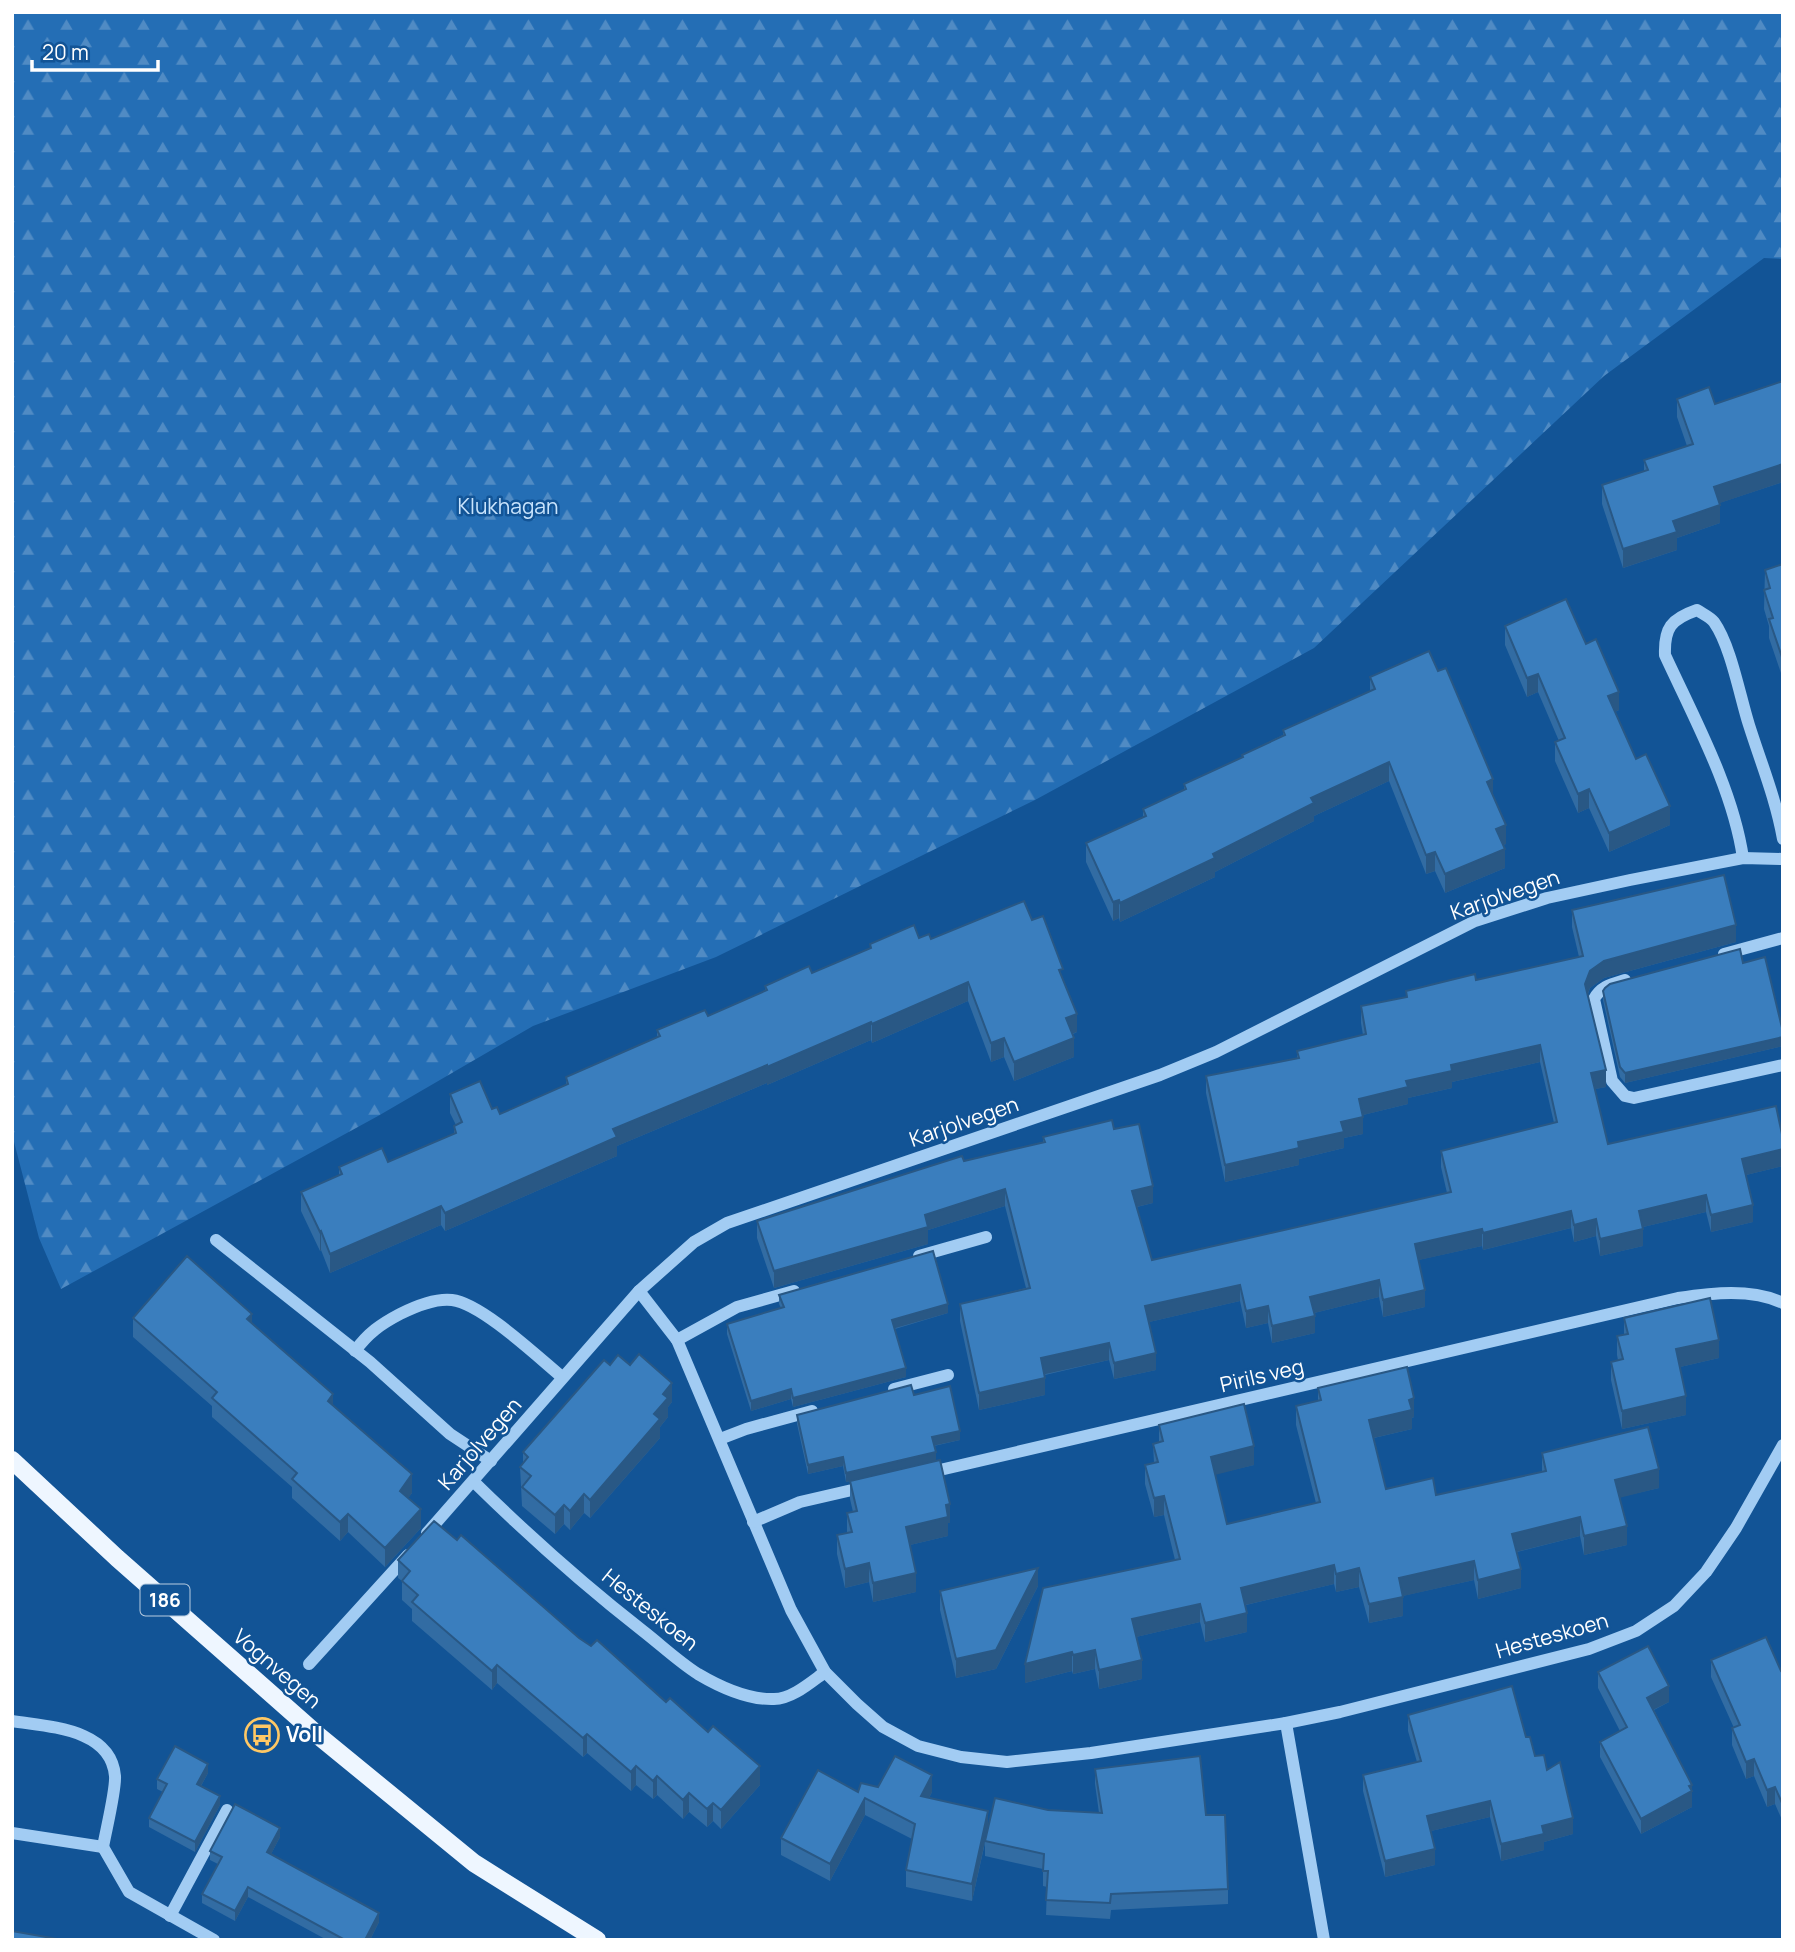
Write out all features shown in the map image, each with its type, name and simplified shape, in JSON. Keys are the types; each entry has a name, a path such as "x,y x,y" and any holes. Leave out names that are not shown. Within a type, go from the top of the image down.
{"main road":[{"name":"Vognvegen","path":"12,1460 117,1558 320,1737 474,1863 597,1940"}],"street":[{"path":"1743,858 1740,837 1714,764 1665,655 1665,637 1675,620 1684,614 1697,610 1712,619 1716,625 1734,668 1749,725 1776,803 1783,839"},
{"name":"Karjolvegen","path":"309,1664 474,1482 639,1291 694,1242 727,1223 1171,1070 1228,1046 1475,921 1547,898 1743,858 1783,859"},
{"path":"1707,959 1783,938"},
{"path":"1644,975 1606,986 1594,999 1612,1081 1625,1096 1634,1098 1783,1065"},
{"path":"907,1259 986,1237"},
{"path":"216,1240 355,1351 450,1434 491,1461"},
{"path":"677,1340 737,1307 803,1289"},
{"name":"Hesteskoen","path":"639,1291 677,1340 791,1610 825,1672 883,1727 918,1746 961,1757 1007,1762 1091,1753 1286,1723 1340,1712 1589,1649 1636,1631 1674,1606 1706,1573 1736,1528 1783,1445"},
{"name":"Pirils veg","path":"909,1477 1678,1298 1715,1292 1770,1297 1783,1303"},
{"path":"355,1351 366,1335 411,1308 454,1300 473,1308 501,1327 562,1377"},
{"path":"881,1393 948,1375"},
{"path":"720,1439 746,1429 827,1407"},
{"name":"Hesteskoen","path":"474,1482 527,1534 623,1615 697,1673 724,1688 760,1699 778,1700 809,1684 825,1672"},
{"path":"753,1522 800,1502 882,1484"},
{"path":"12,1721 82,1733 106,1752 115,1776 103,1847 129,1892 214,1940"},
{"path":"1286,1723 1324,1940"},
{"path":"170,1916 227,1810"},
{"path":"12,1833 103,1847"}],"green space":[{"name":"Klukhagan","path":"12,12 1783,12 1783,259 1764,258 1604,376 1314,648 1035,800 716,957 533,1026 378,1116 61,1289 39,1238 12,1134"}],"building":[{"path":"1783,381 1783,464 1714,487 1720,505 1673,521 1677,532 1623,549 1602,485 1648,470 1644,460 1693,444 1677,399 1709,387 1715,404"},
{"path":"1783,564 1783,660 1769,619 1773,618 1764,590 1770,588 1765,570"},
{"path":"1566,599 1586,644 1596,639 1619,692 1608,696 1636,759 1646,754 1670,806 1609,833 1589,789 1578,794 1555,742 1565,738 1538,674 1527,678 1505,626"},
{"path":"1429,651 1438,671 1446,668 1493,779 1487,782 1506,825 1496,829 1505,849 1445,874 1435,852 1426,855 1389,762 1311,798 1314,803 1213,854 1215,858 1120,903 1119,900 1113,902 1086,843 1146,816 1143,809 1186,789 1184,784 1285,735 1283,730 1375,689 1370,677"},
{"path":"1724,875 1736,925 1604,961 1590,971 1585,984 1606,1070 1591,1073 1608,1144 1776,1106 1783,1149 1742,1159 1753,1205 1711,1215 1706,1195 1639,1211 1643,1229 1600,1239 1596,1219 1574,1225 1571,1211 1483,1233 1482,1229 1415,1244 1425,1290 1383,1300 1379,1280 1310,1297 1315,1316 1272,1326 1268,1306 1246,1311 1240,1285 1145,1306 1156,1353 1114,1363 1109,1343 1041,1358 1045,1378 979,1393 960,1304 1030,1288 1005,1189 925,1215 928,1227 774,1271 757,1221 962,1156 964,1161 1045,1142 1043,1137 1112,1120 1114,1129 1139,1124 1153,1186 1132,1191 1152,1260 1451,1192 1441,1151 1557,1122 1540,1045 1451,1065 1452,1071 1406,1081 1408,1087 1359,1099 1363,1117 1341,1122 1344,1132 1298,1142 1299,1148 1225,1165 1206,1076 1299,1058 1297,1051 1366,1034 1361,1006 1407,997 1406,991 1475,974 1476,980 1583,956 1572,910"},
{"path":"1024,901 1032,920 1043,916 1063,969 1059,970 1077,1014 1066,1018 1074,1038 1014,1062 1004,1038 991,1043 968,982 613,1129 617,1137 445,1213 441,1206 330,1254 301,1192 342,1174 339,1167 382,1148 388,1162 456,1133 454,1126 462,1122 450,1094 480,1081 492,1109 497,1107 500,1114 568,1084 566,1077 660,1036 657,1030 705,1010 708,1016 767,990 765,986 809,966 812,973 871,948 870,944 914,925 919,938 929,934 931,939"},
{"path":"1740,949 1743,963 1765,957 1783,1037 1625,1073 1620,1067 1603,991 1605,988 1610,984"},
{"path":"933,1251 948,1304 892,1320 906,1368 793,1398 791,1389 751,1401 727,1324 784,1307 779,1295"},
{"path":"187,1256 252,1314 247,1319 333,1394 328,1401 412,1474 400,1491 421,1509 385,1548 348,1514 340,1522 292,1479 297,1473 212,1398 217,1392 133,1318"},
{"path":"1710,1298 1719,1340 1676,1349 1686,1396 1622,1411 1611,1362 1623,1359 1617,1336 1628,1334 1624,1318"},
{"path":"639,1354 672,1383 663,1394 668,1398 654,1414 660,1419 590,1500 584,1494 570,1511 564,1505 555,1515 522,1487 531,1476 520,1467 528,1457 523,1452 604,1360 610,1365 618,1355 630,1365"},
{"path":"1407,1367 1414,1398 1409,1400 1412,1410 1369,1420 1386,1489 1433,1478 1436,1495 1546,1471 1542,1453 1648,1427 1659,1469 1615,1480 1627,1526 1584,1536 1580,1517 1512,1534 1521,1569 1478,1580 1474,1561 1399,1578 1403,1597 1369,1604 1359,1568 1336,1574 1334,1565 1241,1588 1247,1613 1205,1623 1200,1604 1132,1619 1142,1660 1099,1670 1095,1650 1073,1655 1072,1652 1025,1664 1043,1588 1180,1559 1164,1496 1154,1498 1145,1465 1158,1462 1153,1444 1163,1441 1159,1425 1244,1404 1254,1446 1211,1457 1227,1524 1320,1502 1296,1406 1321,1400 1318,1388"},
{"path":"911,1385 914,1395 950,1386 960,1431 932,1437 936,1452 846,1473 843,1457 808,1465 797,1415"},
{"path":"940,1460 950,1504 946,1505 948,1517 906,1527 916,1573 873,1583 869,1563 845,1569 837,1535 852,1532 847,1513 857,1511 850,1481"},
{"path":"434,1521 457,1540 461,1535 579,1638 591,1646 597,1640 666,1702 670,1698 708,1732 713,1726 760,1766 721,1810 713,1803 707,1809 689,1793 683,1800 657,1776 653,1781 636,1766 631,1772 587,1734 583,1738 497,1665 492,1671 412,1602 418,1595 402,1581 410,1571 398,1560"},
{"path":"1038,1568 996,1650 956,1659 940,1591"},
{"path":"1766,1637 1781,1671 1783,1670 1782,1803 1775,1787 1767,1790 1754,1759 1746,1762 1732,1728 1740,1725 1711,1660"},
{"path":"1648,1646 1669,1686 1647,1698 1692,1785 1689,1786 1692,1791 1641,1819 1600,1742 1627,1727 1598,1672"},
{"path":"1512,1686 1526,1737 1530,1737 1535,1756 1544,1755 1547,1770 1560,1762 1573,1818 1542,1826 1544,1834 1501,1844 1490,1801 1427,1816 1435,1849 1385,1861 1363,1775 1421,1761 1408,1715"},
{"path":"175,1746 208,1764 197,1784 220,1796 195,1842 149,1818 167,1784 157,1779"},
{"path":"895,1756 932,1775 921,1796 988,1811 972,1884 906,1870 915,1824 865,1798 830,1864 781,1838 818,1770 858,1792 861,1783 878,1787"},
{"path":"1200,1756 1206,1815 1225,1815 1228,1889 1111,1894 1110,1903 1046,1900 1048,1871 1043,1871 1044,1854 985,1841 995,1798 1048,1810 1102,1813 1095,1769"},
{"path":"235,1804 280,1828 267,1852 379,1913 365,1940 345,1940 248,1887 235,1911 202,1894 222,1857 210,1851"},
{"path":"12,1931 63,1940 12,1940"}],"place":[{"name":"Voll","path":"262,1735"}]}
